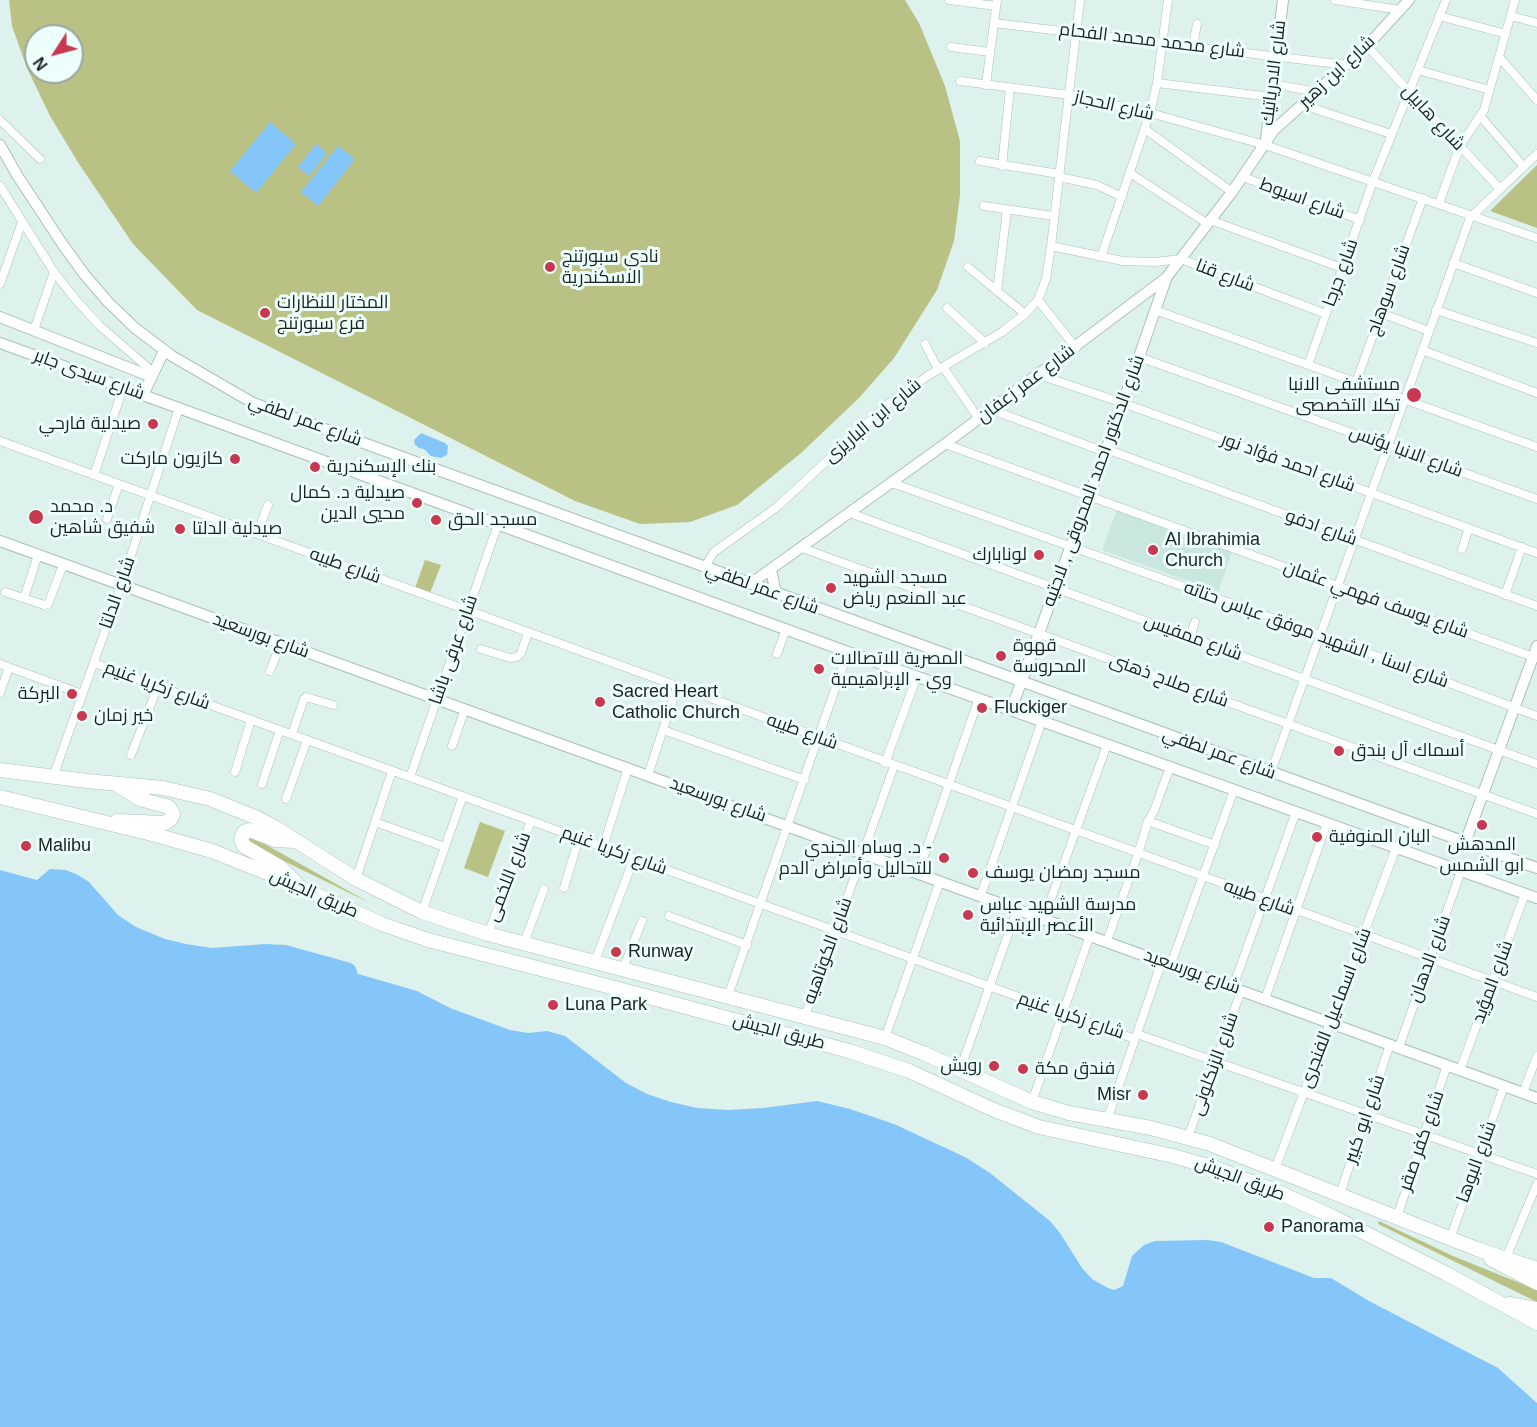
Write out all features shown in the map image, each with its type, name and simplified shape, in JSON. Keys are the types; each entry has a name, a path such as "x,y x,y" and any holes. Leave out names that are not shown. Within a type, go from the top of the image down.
{"highway":[{"name":"طريق الجيش","path":"0,770 163,788 210,799 255,817 356,879 422,912 488,934 885,1038 1032,1102 1069,1113 1188,1137 1340,1194 1450,1239 1537,1269"},
{"path":"100,822 128,820 165,823 172,817 169,807 140,799 115,783"},
{"name":"طريق الجيش","path":"0,797 212,851 382,924 428,940 619,988 838,1048 909,1071 994,1110 1039,1127 1173,1156 1215,1168 1273,1190 1331,1216 1537,1323"},
{"path":"296,841 275,840 249,830 241,837 244,846 280,867 299,887"},
{"path":"1477,1249 1500,1265 1537,1282"},
{"path":"1501,1304 1537,1309"}],"street":[{"path":"949,0 996,3 986,85"},
{"name":"شارع ابن الباريزى","path":"704,568 714,552 777,507 900,394 985,343 1025,314 1038,300 1046,279 1051,246 1080,0"},
{"path":"1101,257 1150,113 1164,43 1168,0"},
{"name":"شارع الادرياتيك","path":"1265,145 1283,0"},
{"path":"1335,0 1400,10"},
{"name":"شارع ابن زهير","path":"1265,145 1274,130 1366,46 1409,0"},
{"name":"شارع جرجا","path":"1308,365 1373,181 1446,0"},
{"path":"1439,203 1460,146 1481,117 1515,0"},
{"path":"1439,16 1506,34"},
{"path":"1511,16 1537,24"},
{"name":"شارع محمد محمد الفحام","path":"994,23 1347,64"},
{"path":"1193,46 1197,24"},
{"name":"شارع هابيل","path":"1366,46 1500,189"},
{"path":"951,47 990,52"},
{"path":"1499,57 1537,100"},
{"path":"1418,70 1490,90"},
{"name":"شارع الحجاز","path":"960,81 1069,95 1150,113 1265,145 1537,238"},
{"path":"1157,83 1272,97"},
{"path":"1273,84 1317,92"},
{"path":"1529,92 1537,85"},
{"path":"1002,166 1010,87"},
{"path":"1303,105 1392,134"},
{"path":"1481,117 1524,166"},
{"path":"0,120 40,159"},
{"path":"1145,129 1232,192"},
{"name":"شارع عمر لطفي","path":"0,145 40,210 84,274 108,302 128,322 164,351 236,395 271,411 1537,868"},
{"name":"شارع عمر زعفان","path":"750,584 992,410 1166,279 1265,145"},
{"path":"1271,772 1472,215 1537,154"},
{"path":"980,161 1059,175 1097,185 1122,197"},
{"path":"1130,173 1209,222 1342,268"},
{"name":"شارع اسيوط","path":"1243,177 1360,220"},
{"path":"0,186 54,272 100,326 153,375"},
{"name":"شارع سوهاج","path":"1356,382 1423,198"},
{"path":"984,206 1054,216"},
{"path":"997,291 1007,210"},
{"path":"0,284 22,222"},
{"name":"شارع قنا","path":"1051,246 1138,262 1181,259 1326,314"},
{"path":"1453,263 1537,293"},
{"path":"968,267 1025,314"},
{"path":"34,330 54,272"},
{"name":"شارع الدكتور احمد المحروقى , لاجتيه","path":"1011,710 1166,279"},
{"path":"1038,300 1076,348"},
{"path":"947,308 985,343"},
{"path":"1155,310 1537,447"},
{"path":"1437,310 1537,343"},
{"path":"1381,313 1429,331"},
{"name":"شارع سيدى جابر","path":"0,317 153,375"},
{"name":"شارع سيدى جابر","path":"0,343 179,408"},
{"path":"925,344 940,368 979,419"},
{"path":"1422,350 1537,393"},
{"path":"143,395 164,351"},
{"name":"شارع الانبا يؤنس","path":"1139,357 1537,499"},
{"name":"شارع احمد فؤاد نور","path":"1039,375 1123,403 1537,553"},
{"path":"93,475 123,388"},
{"name":"شارع عمر لطفي","path":"179,408 848,652 1537,898"},
{"name":"شارع الدلتا","path":"53,777 121,586 179,408"},
{"name":"شارع ادفو","path":"992,410 1537,606"},
{"name":"شارع طيبه","path":"0,441 1296,912 1537,997"},
{"name":"شارع يوسف فهمي عثمان","path":"945,444 1338,586 1536,654"},
{"name":"شارع اسنا , الشهيد موفق عباس حتاته","path":"892,483 1320,635 1537,716"},
{"path":"107,519 119,484"},
{"path":"257,534 268,505"},
{"name":"شارع ممفيس","path":"850,513 1537,764"},
{"name":"شارع عرفى باشا","path":"410,777 498,524"},
{"path":"1462,549 1469,528"},
{"name":"شارع بورسعيد","path":"0,541 1537,1098"},
{"path":"1505,595 1522,547"},
{"name":"شارع صلاح ذهنى","path":"801,548 1537,814"},
{"path":"24,598 38,555"},
{"path":"5,592 44,605 48,604 63,565"},
{"path":"771,570 776,594"},
{"path":"1190,637 1194,622"},
{"path":"777,654 786,629"},
{"path":"481,649 510,658 517,657 528,633"},
{"path":"270,672 281,643"},
{"path":"728,996 848,652"},
{"path":"1466,843 1536,654"},
{"path":"0,663 82,693"},
{"name":"شارع زكريا غنيم","path":"93,663 989,987 1304,1091 1424,1136 1537,1174"},
{"path":"0,693 9,667"},
{"path":"885,762 917,676"},
{"path":"132,755 158,686"},
{"path":"648,775 677,687"},
{"path":"292,734 306,697 333,705"},
{"path":"918,873 979,698"},
{"path":"452,746 465,709"},
{"path":"235,772 251,720"},
{"path":"981,896 1042,721"},
{"path":"262,784 280,730"},
{"path":"663,730 805,780"},
{"path":"286,799 307,740"},
{"path":"1044,918 1107,744"},
{"name":"شارع الكوتاهيه","path":"805,1016 894,766"},
{"path":"1107,941 1148,821 1170,767"},
{"path":"603,847 628,768"},
{"path":"356,879 392,771"},
{"path":"1107,1120 1136,1036 1203,878 1234,790"},
{"path":"422,912 463,796"},
{"name":"شارع الزنكلونى","path":"1188,1137 1216,1061 1264,900 1296,812"},
{"name":"شارع اللخمى","path":"488,934 531,821"},
{"path":"1148,821 1215,845"},
{"path":"375,822 445,847"},
{"path":"1265,999 1327,823"},
{"path":"564,888 579,838"},
{"name":"شارع اسماعيل الفنجرى","path":"1275,1169 1396,848"},
{"path":"595,962 634,858"},
{"name":"شارع الدهان","path":"1394,1046 1430,959 1461,871"},
{"path":"885,1038 940,880"},
{"path":"524,943 544,889"},
{"name":"شارع المؤيد","path":"1460,1070 1525,894"},
{"path":"960,1070 1017,909"},
{"path":"669,916 747,945"},
{"path":"623,969 642,921"},
{"path":"1032,1102 1090,935"},
{"name":"شارع ابو كبير","path":"1340,1194 1366,1114 1394,1046"},
{"path":"1523,1093 1537,1056"},
{"name":"شارع كفر صقر","path":"1397,1217 1447,1065"},
{"name":"شارع البوها","path":"1450,1239 1504,1086"},
{"path":"1506,1258 1537,1184"}],"shaded area":[{"path":"1117,510 1232,552 1218,592 1102,550"}],"green space":[{"name":"نادي سبورتنج الاسكندرية","path":"9,0 905,0 919,23 945,86 960,141 960,195 954,241 937,290 894,358 859,398 801,453 737,505 690,522 640,524 575,501 197,310 133,244 79,164 50,116 35,84 84,84 84,24 24,24 24,60 12,26"},
{"path":"1537,165 1537,228 1490,211"},
{"path":"425,560 441,565 430,593 415,588"},
{"path":"480,822 505,831 488,877 464,868"},
{"path":"254,838 370,903 251,845 248,841"},
{"path":"1379,1221 1453,1256 1537,1290 1537,1302 1378,1224"}],"water":[{"path":"270,122 296,144 256,193 230,171"},
{"path":"316,144 327,153 309,176 298,167"},
{"path":"338,146 355,159 318,206 301,192"},
{"path":"421,433 445,443 448,446 447,455 441,458 431,456 424,449 415,445 414,440"},
{"path":"50,869 66,870 78,875 89,882 118,915 136,927 165,939 212,948 265,944 286,945 351,963 358,974 417,991 450,1008 510,1030 528,1033 547,1031 565,1036 626,1083 647,1094 671,1102 697,1108 728,1110 817,1101 894,1124 965,1157 990,1173 1050,1221 1092,1279 1114,1290 1123,1286 1132,1256 1144,1245 1155,1241 1221,1242 1314,1278 1331,1278 1369,1301 1498,1368 1537,1403 1537,1427 0,1427 0,870 37,880"}],"place":[{"name":"نادي سبورتنج الاسكندرية","path":"550,267"},
{"name":"المختار للنظارات فرع سبورتنج","path":"265,313"},
{"name":"مستشفى الانبا تكلا التخصصى","path":"1414,395"},
{"name":"صيدلية فارحي","path":"153,424"},
{"name":"كازيون ماركت","path":"235,459"},
{"name":"بنك الإسكندرية","path":"315,467"},
{"name":"صيدلية د. كمال محيي الدين","path":"417,503"},
{"name":"د. محمد شفيق شاهين","path":"36,517"},
{"name":"مسجد الحق","path":"436,520"},
{"name":"صيدلية الدلتا","path":"180,529"},
{"name":"Al Ibrahimia Church","path":"1153,550"},
{"name":"لونابارك","path":"1039,555"},
{"name":"مسجد الشهيد عبد المنعم رياض","path":"831,588"},
{"name":"قهوة المحروسة","path":"1001,656"},
{"name":"المصرية للاتصالات وي - الإبراهيمية","path":"819,669"},
{"name":"البركة","path":"72,694"},
{"name":"Sacred Heart Catholic Church","path":"600,702"},
{"name":"Fluckiger","path":"982,708"},
{"name":"خير زمان","path":"82,716"},
{"name":"أسماك آل بندق","path":"1339,751"},
{"name":"المدهش ابو الشمس","path":"1482,825"},
{"name":"البان المنوفية","path":"1317,837"},
{"name":"Malibu","path":"26,846"},
{"name":"د. وسام الجندي - للتحاليل وأمراض الدم","path":"944,858"},
{"name":"مسجد رمضان يوسف","path":"973,873"},
{"name":"مدرسة الشهيد عباس الأعصر الإبتدائية","path":"968,915"},
{"name":"Runway","path":"616,952"},
{"name":"Luna Park","path":"553,1005"},
{"name":"رويش","path":"994,1066"},
{"name":"فندق مكة","path":"1023,1069"},
{"name":"Misr","path":"1143,1095"},
{"name":"Panorama","path":"1269,1227"}]}
